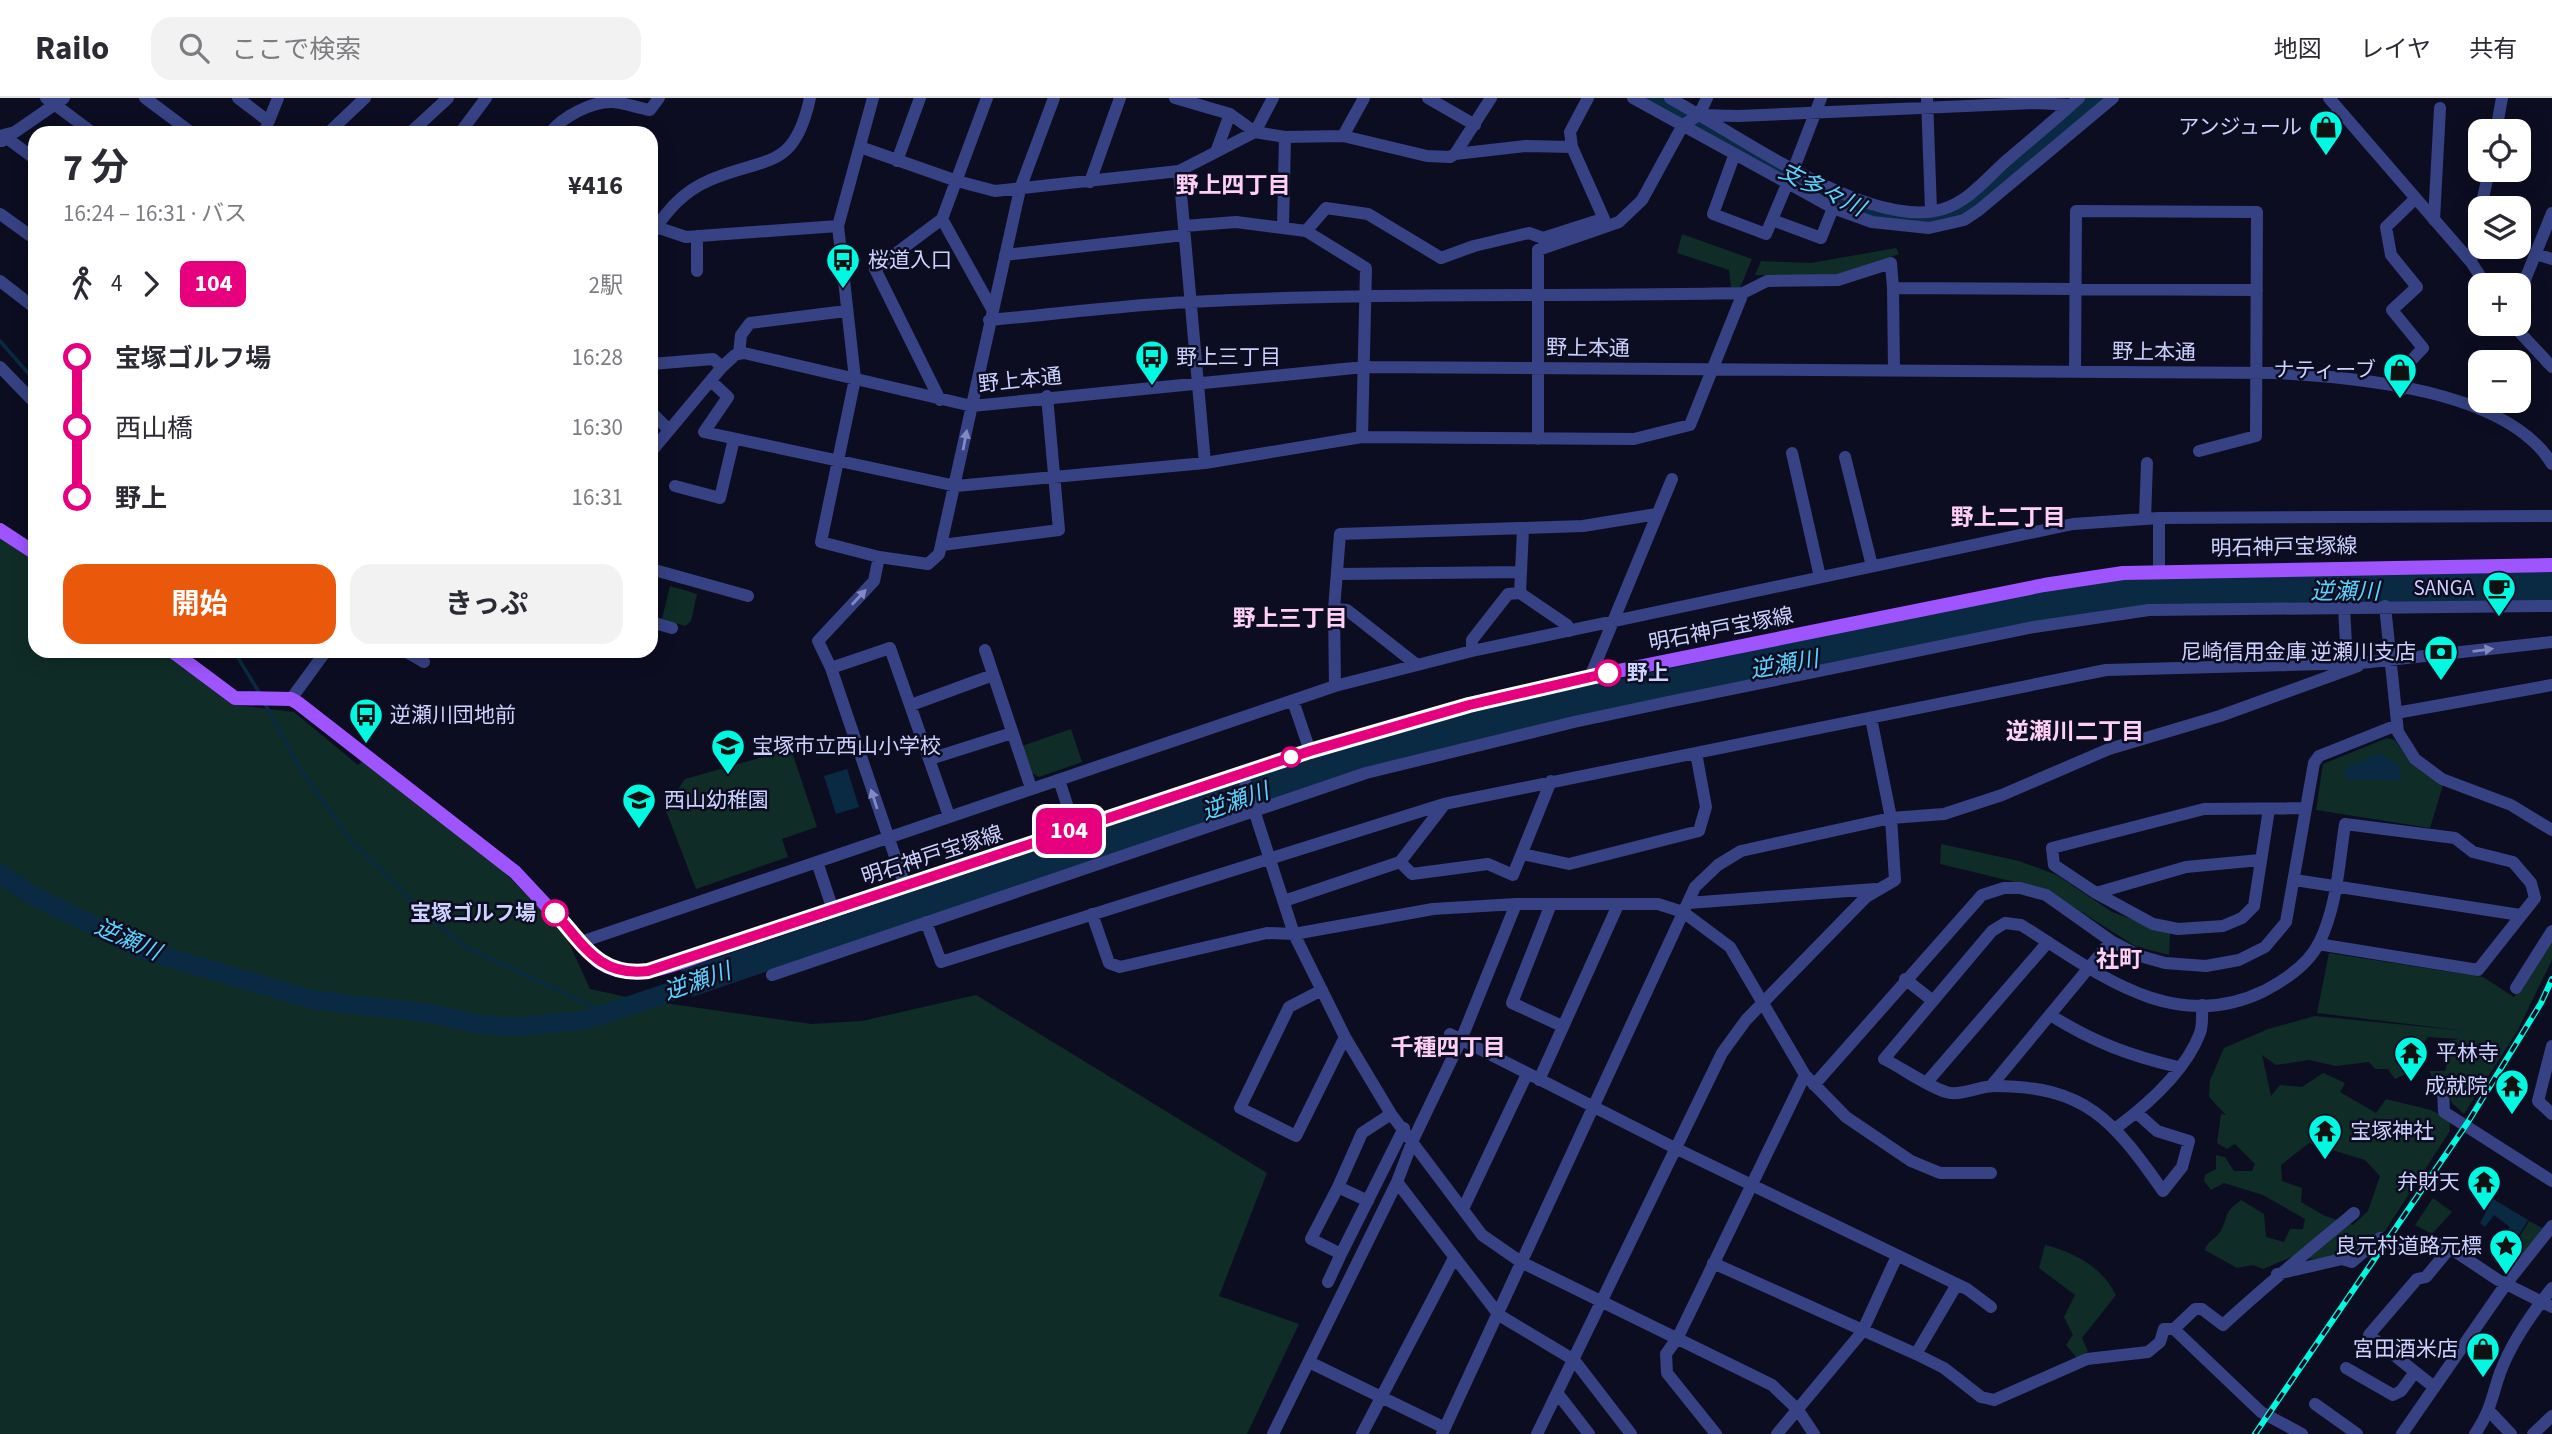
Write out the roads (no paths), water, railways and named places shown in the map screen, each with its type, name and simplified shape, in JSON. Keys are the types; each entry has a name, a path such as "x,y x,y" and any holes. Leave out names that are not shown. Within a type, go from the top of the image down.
{"main road":[{"path":"0,530 28,548"},
{"name":"明石神戸宝塚線","path":"291,699 514,872 592,956 609,967 626,972 648,971 1310,751 1424,717 1590,677 2044,585 2160,570 2552,565"},
{"path":"181,658 235,698 291,699"}],"street":[{"path":"145,98 183,126"},
{"path":"238,98 265,126"},
{"path":"266,126 278,98"},
{"path":"335,126 365,98"},
{"path":"418,126 448,98"},
{"path":"465,126 486,98"},
{"path":"557,126 566,117 611,102 650,110 659,98"},
{"path":"658,224 667,209 682,196 710,180 765,163 786,151 797,135 810,98"},
{"path":"873,98 838,226 855,379 821,542 879,557 928,564 939,554 942,545 1020,189 1054,98"},
{"path":"897,161 920,98"},
{"path":"940,400 875,269 942,219 987,98"},
{"path":"1090,182 1120,98"},
{"path":"1175,98 1230,114 1255,132 1285,137 1343,136 1427,156 1450,157 1455,154 1526,146 1572,147"},
{"path":"860,147 957,181 995,191 1090,182 1179,171 1255,132 1273,98"},
{"path":"1343,136 1364,98"},
{"path":"1428,98 1475,125"},
{"path":"1455,154 1491,98"},
{"path":"1588,98 1570,132 1572,147 1604,219"},
{"path":"1633,98 1691,120 1863,203 1900,211 1943,209 1971,194 2075,102"},
{"path":"1670,98 1691,120 1734,156 1787,184 1833,208 1872,222 1917,227 1944,226 1964,220 2113,98"},
{"path":"1538,439 1538,250 1619,222 1642,200 1707,98"},
{"path":"1794,168 1821,98"},
{"path":"2329,98 2478,273"},
{"path":"2498,119 2502,98"},
{"path":"28,155 1,139 55,100 85,126"},
{"path":"1691,120 1927,103 2075,102"},
{"path":"1927,103 1931,210"},
{"path":"2434,220 2440,107"},
{"path":"1216,152 1230,114"},
{"path":"1283,227 1285,137"},
{"path":"1734,156 1713,214 1766,234 1787,184"},
{"path":"1179,171 1205,463"},
{"path":"2403,389 2406,366 2423,348 2392,310 2417,287 2391,255 2386,227 2414,199"},
{"path":"1306,231 1326,208 1359,210 1441,258 1529,233 1543,239 1604,219 1619,222"},
{"path":"1772,220 1821,238 1833,208"},
{"path":"2074,371 2076,211 2257,212 2256,436 2199,451"},
{"path":"2528,273 2552,213"},
{"path":"0,214 28,234"},
{"path":"942,219 991,314"},
{"path":"1005,255 1236,222 1306,231 1366,268 1362,437"},
{"path":"658,231 686,237 838,226"},
{"path":"697,236 697,271"},
{"path":"2536,254 2552,259"},
{"path":"991,314 1189,302 1365,296 1539,298 1743,293 1767,281 1838,280 1891,263 1894,370"},
{"path":"0,281 28,303"},
{"path":"1893,288 2256,290"},
{"path":"710,381 728,397 704,432 838,463 956,486 1205,463 1362,437 1634,439 1690,425 1743,293"},
{"path":"658,443 722,367 739,354 741,335 750,323 846,311"},
{"path":"2523,336 2552,367"},
{"name":"野上本通","path":"739,354 750,353 972,406 1047,396 1364,367 2256,372 2324,377 2403,389 2487,410 2525,433 2552,464"},
{"path":"658,363 713,359 722,367"},
{"path":"0,367 28,396"},
{"path":"942,545 1059,530 1047,396"},
{"path":"658,419 669,430"},
{"path":"675,486 720,498 734,439"},
{"path":"1792,453 1820,578"},
{"path":"1845,457 1872,566"},
{"path":"2145,519 2147,463"},
{"path":"1590,677 1672,479"},
{"path":"1335,686 1334,609 1339,575 1340,534 1583,526 1657,514"},
{"path":"581,943 1335,686 1472,651 2073,524 2159,518 2552,516"},
{"path":"2159,518 2160,570"},
{"path":"1520,593 1523,529"},
{"path":"879,557 874,581 818,641 831,668 905,886"},
{"path":"658,571 748,596"},
{"path":"1339,575 1520,572"},
{"path":"1472,651 1472,640 1504,596 1520,593 1567,625 1569,631"},
{"path":"2385,606 2398,732 2415,759 2442,779 2511,805 2552,830"},
{"path":"772,975 1366,774 1574,722 2034,626 2149,610 2552,606"},
{"path":"2344,607 2347,663"},
{"path":"1334,609 1347,610 1380,633 1417,665"},
{"path":"658,624 672,628"},
{"path":"926,922 941,962 1444,804 2106,670 2361,663 2552,642"},
{"path":"831,668 890,648 948,816"},
{"path":"985,650 1031,788"},
{"path":"291,699 321,658"},
{"path":"417,658 424,662"},
{"path":"1309,1362 1443,1431 1695,887 1718,865 1741,851 1891,818 1944,814 2002,795 2109,749 2279,696 2356,668 2361,663"},
{"path":"911,705 993,675"},
{"path":"1814,1085 1982,895 2004,888 2020,888 2046,895 2111,942 2140,956 2165,963 2206,966 2239,960 2265,947 2286,922 2314,762 2319,755 2396,719 2552,685"},
{"path":"1293,701 1310,751"},
{"path":"1537,1434 1722,1053 1763,1002 1866,897 1895,880 1891,818 1871,718"},
{"path":"930,759 1012,733"},
{"path":"1522,854 1569,864 1699,831 1706,807 1696,753"},
{"path":"1242,774 1294,934 1345,1037 1391,1114 1482,1235 1521,1262 1772,1385 1798,1410 1814,1434"},
{"path":"1059,780 1075,829"},
{"path":"1400,862 1412,874 1488,864 1513,875 1551,781"},
{"path":"1284,901 1400,862 1444,804"},
{"path":"2269,809 2254,906 2242,918 2223,926 2178,929 2153,923 2096,893 2054,864 2052,848 2204,809 2305,808"},
{"path":"2137,1113 2157,1131 2189,1141 2182,1167 2162,1191 2116,1128 2078,1099 2037,1089 1991,1086 1948,1093 1884,1059 1992,931 2005,923 2021,925 2128,992 2169,1004 2202,1005 2249,998 2274,986 2301,966 2318,944 2335,885 2345,824 2455,838 2473,852 2513,862 2531,883 2535,898 2478,970 2318,944"},
{"path":"2096,893 2186,867 2260,860"},
{"path":"817,862 833,910"},
{"path":"2295,880 2521,915"},
{"path":"1092,914 1109,963 1120,967 1267,933 1294,934 1433,909 1516,904 1658,904 1686,908 1879,889"},
{"path":"1273,1434 1397,1182 1456,1037 1516,904"},
{"path":"1551,904 1512,1003 1562,1026"},
{"path":"1463,1209 1562,1026 1618,905"},
{"path":"1686,908 1730,947 1805,1075 1846,1117 1911,1161 1940,1173 1991,1173"},
{"path":"2516,988 2552,931"},
{"path":"1927,1082 2048,942"},
{"path":"1991,1086 2111,942"},
{"path":"1905,979 1933,1002"},
{"path":"1322,990 1289,1007 1240,1108 1296,1136 1345,1037"},
{"path":"2116,1128 2137,1113 2178,1067 2200,1031 2202,1005"},
{"path":"2052,1016 2088,1038 2131,1056 2178,1067"},
{"path":"1456,1037 1675,1148 1967,1289 1991,1307"},
{"path":"2552,1046 2538,1101 2552,1114"},
{"path":"1716,1434 1667,1373 1666,1354 1678,1338 1805,1075"},
{"path":"2443,1089 2444,1112 2552,1181"},
{"path":"1341,1254 1311,1240 1362,1133 1391,1114"},
{"path":"1328,1282 1404,1128"},
{"path":"1397,1182 1499,1315 1574,1360 1631,1434"},
{"path":"1338,1187 1368,1201"},
{"path":"1713,1263 1916,1354 1944,1368 1981,1397 1994,1400 2087,1359 2148,1352 2160,1342 2164,1329 2176,1327 2195,1309 2202,1309 2223,1325 2277,1274 2300,1260 2354,1213"},
{"path":"2402,1434 2506,1284 2552,1226"},
{"path":"2277,1274 2342,1258 2352,1262 2380,1238 2391,1244 2431,1240 2450,1248 2506,1284 2547,1304"},
{"path":"2434,1387 2369,1335 2417,1279 2426,1278 2450,1248"},
{"path":"1777,1434 1862,1332 1897,1256"},
{"path":"1362,1434 1454,1258"},
{"path":"1916,1354 1956,1286"},
{"path":"2475,1434 2490,1412 2501,1371 2547,1304 2552,1288"},
{"path":"2176,1327 2261,1412 2302,1434"},
{"path":"2346,1368 2393,1395 2401,1391 2415,1372"},
{"path":"1558,1394 1589,1434"},
{"path":"2315,1404 2357,1434"},
{"path":"2490,1412 2511,1434"},
{"path":"2533,1434 2552,1416"}],"water":[{"path":"2552,570 2552,600 2108,610 1369,770 1260,803 692,997 681,970 1252,776 1454,714 2036,591 2107,580"},
{"path":"2381,753 2400,767 2401,780 2351,780 2346,777 2343,769"},
{"path":"847,769 859,807 836,814 824,776"},
{"path":"2493,1199 2528,1220 2512,1246 2503,1239 2510,1227 2494,1215 2485,1227 2480,1223"}],"waterway":[{"name":"支多々川","path":"1647,98 1862,212 1915,221 1948,216 1981,197 2096,98"},
{"path":"0,341 28,373"},
{"path":"238,658 260,694"},
{"path":"265,704 300,769 352,842 430,918 466,947 604,1012"},
{"name":"逆瀬川","path":"0,874 30,894 143,950 313,1000 428,1013 477,1024 515,1027 586,1020 712,978"}],"railway":[{"path":"2255,1434 2468,1122 2541,1003 2552,979"}],"place":[{"name":"アンジュール","path":"2326,157"},
{"name":"桜道入口","path":"843,290"},
{"name":"野上三丁目","path":"1152,387"},
{"name":"ナティーブ","path":"2400,400"},
{"name":"SANGA","path":"2499,618"},
{"name":"野上","path":"1608,673"},
{"name":"尼崎信用金庫 逆瀬川支店","path":"2441,682"},
{"name":"逆瀬川団地前","path":"366,745"},
{"name":"宝塚市立西山小学校","path":"728,776"},
{"name":"西山幼稚園","path":"639,830"},
{"name":"宝塚ゴルフ場","path":"555,913"},
{"name":"平林寺","path":"2411,1083"},
{"name":"成就院","path":"2512,1116"},
{"name":"宝塚神社","path":"2325,1161"},
{"name":"弁財天","path":"2484,1212"},
{"name":"良元村道路元標","path":"2506,1276"},
{"name":"宮田酒米店","path":"2483,1379"}],"district":[{"name":"野上四丁目","path":"1233,185"},
{"name":"野上二丁目","path":"2008,517"},
{"name":"野上三丁目","path":"1290,618"},
{"name":"逆瀬川二丁目","path":"2075,731"},
{"name":"社町","path":"2119,959"},
{"name":"千種四丁目","path":"1448,1047"}]}
